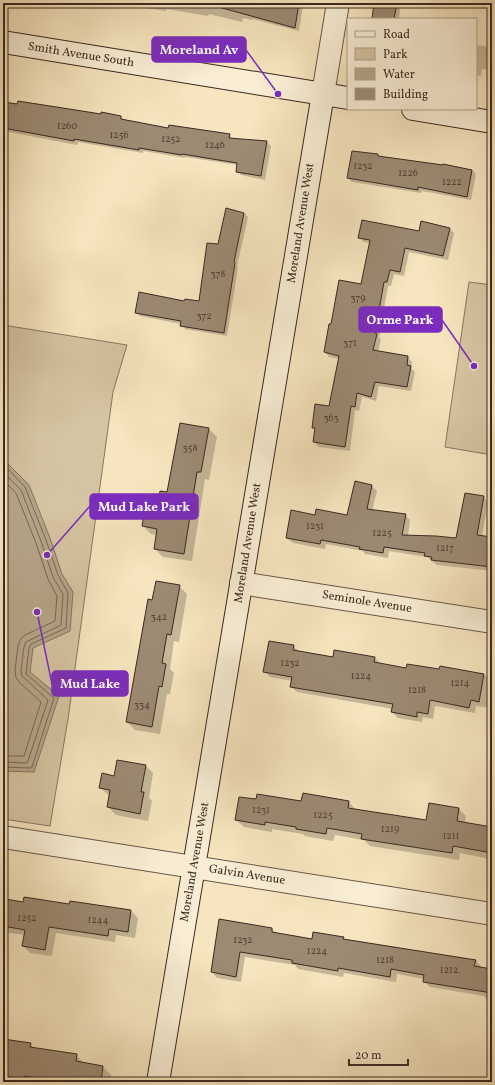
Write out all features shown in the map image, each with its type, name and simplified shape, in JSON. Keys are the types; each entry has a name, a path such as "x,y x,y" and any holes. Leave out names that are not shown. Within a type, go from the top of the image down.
{"street":[{"name":"Moreland Avenue West","path":"158,1082 338,3"},
{"name":"Smith Avenue South","path":"3,42 347,98"},
{"path":"419,110 492,122"},
{"name":"Seminole Avenue","path":"241,583 492,622"},
{"name":"Galvin Avenue","path":"3,837 492,914"}],"green space":[{"path":"469,282 492,285 492,455 445,447"},
{"path":"3,325 127,345 113,392 68,719 50,826 3,819"}],"water":[{"path":"3,464 8,464 29,485 50,538 62,574 73,592 70,631 33,648 30,672 59,696 34,772 3,771"}],"building":[{"path":"223,3 299,3 295,28 222,8"},
{"path":"374,3 397,3 394,18 372,18"},
{"path":"18,101 101,114 101,112 121,116 121,119 168,128 169,125 230,134 229,138 267,141 261,176 236,172 237,163 139,148 139,150 74,139 74,141 3,128 3,102 17,104"},
{"path":"352,151 378,154 378,156 443,164 472,170 467,197 418,187 418,190 347,178"},
{"path":"226,208 244,213 234,262 224,333 180,326 181,321 135,313 139,292 184,301 185,299 199,301 207,243 218,244"},
{"path":"362,220 419,231 421,221 450,228 443,256 405,248 400,272 390,270 387,282 384,282 375,333 377,334 373,350 408,356 407,365 411,366 407,387 375,382 371,397 357,393 355,407 351,406 345,447 313,442 315,428 312,428 315,404 329,406 339,356 324,352 339,280 361,284 370,240 358,238"},
{"path":"180,423 209,428 201,472 197,472 184,554 154,549 157,529 142,526 145,509 157,511 160,491 167,492"},
{"path":"355,481 372,485 367,509 406,514 402,535 456,538 465,493 484,496 477,535 492,537 492,567 431,560 432,557 424,556 425,553 384,547 383,553 321,540 320,544 286,538 291,510 315,515 316,509 347,515"},
{"path":"156,581 180,585 171,635 167,634 162,663 166,664 162,687 159,686 152,727 126,722 148,599 152,600"},
{"path":"269,641 294,645 293,650 333,657 334,650 375,657 374,662 406,668 407,664 439,669 440,666 484,674 479,702 471,700 469,708 430,700 428,714 417,712 417,717 391,712 393,704 290,687 292,677 263,672"},
{"path":"117,760 146,765 141,792 144,792 140,814 107,807 110,790 99,788 102,773 114,776"},
{"path":"303,793 349,801 348,808 426,820 429,803 459,808 457,821 492,827 492,853 453,846 452,853 361,839 362,834 327,828 326,834 265,822 265,825 235,820 239,797 256,799 257,794 301,801"},
{"path":"24,897 69,904 70,901 131,910 128,932 109,929 108,936 49,927 45,950 22,946 25,930 3,926 3,910 5,899 23,902"},
{"path":"219,919 272,928 272,932 312,939 313,932 344,937 343,939 476,960 474,966 492,969 492,993 423,982 424,975 391,969 390,977 338,968 338,971 292,963 292,960 240,952 236,977 211,972"},
{"path":"3,1039 31,1043 30,1047 77,1054 76,1061 103,1066 101,1082 64,1082 25,1076 25,1079 3,1076"}],"place":[{"name":"Moreland Av","path":"278,94"},
{"name":"Orme Park","path":"474,366"},
{"name":"Mud Lake Park","path":"47,555"},
{"name":"Mud Lake","path":"37,612"}]}
